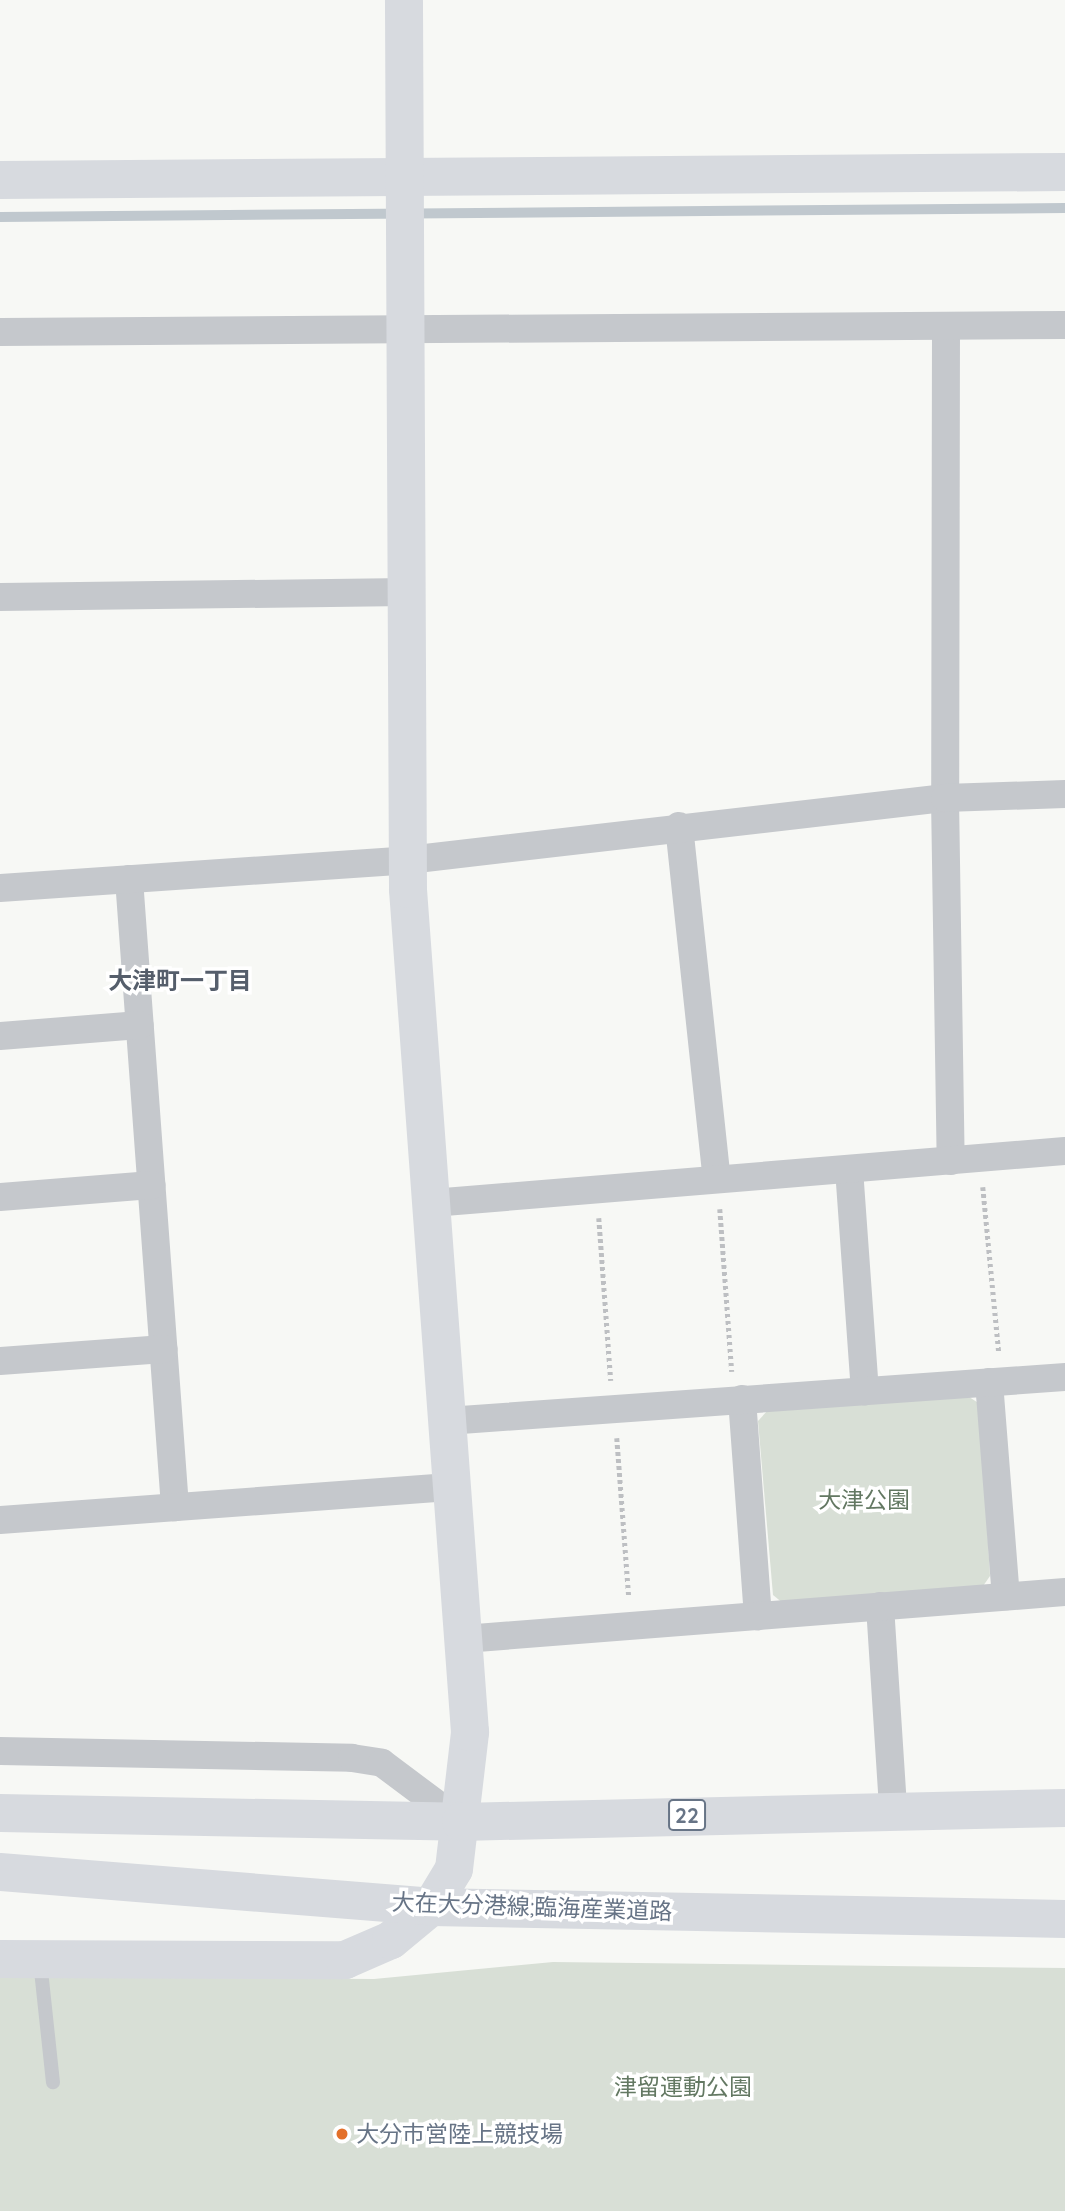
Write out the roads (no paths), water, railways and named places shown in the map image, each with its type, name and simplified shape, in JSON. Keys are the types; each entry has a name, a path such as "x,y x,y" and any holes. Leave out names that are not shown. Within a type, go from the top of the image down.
{"street":[{"path":"0,1959 345,1960 391,1940 431,1907 454,1869 470,1732 408,860 404,0"},
{"path":"0,180 405,201 1065,172"},
{"path":"0,332 1065,325"},
{"path":"946,326 945,798 951,1161"},
{"path":"0,597 407,592"},
{"path":"0,888 408,860 678,826 945,798 1065,794"},
{"path":"678,826 717,1180"},
{"path":"130,880 175,1507"},
{"path":"0,1036 140,1025"},
{"path":"432,1203 1065,1152"},
{"path":"849,1169 865,1391"},
{"path":"0,1196 152,1185"},
{"path":"0,1361 164,1349"},
{"path":"447,1420 1065,1377"},
{"path":"995,1382 1006,1596"},
{"path":"738,1400 758,1616"},
{"path":"0,1520 453,1487"},
{"path":"464,1639 1065,1592"},
{"path":"880,1606 893,1808"},
{"path":"0,1751 352,1758 382,1763 461,1822"},
{"name":"22","path":"0,1813 461,1822 893,1808 1065,1808"},
{"name":"大在大分港線;臨海産業道路","path":"0,1872 431,1907 1065,1919"}],"lane":[{"path":"40,1959 53,2082"}],"waterway":[{"path":"0,217 1065,208"}],"place":[{"name":"大分市営陸上競技場","path":"342,2134"}],"district":[{"name":"大津町一丁目","path":"180,981"}],"park label":[{"name":"大津公園","path":"864,1500"},
{"name":"津留運動公園","path":"683,2087"}]}
